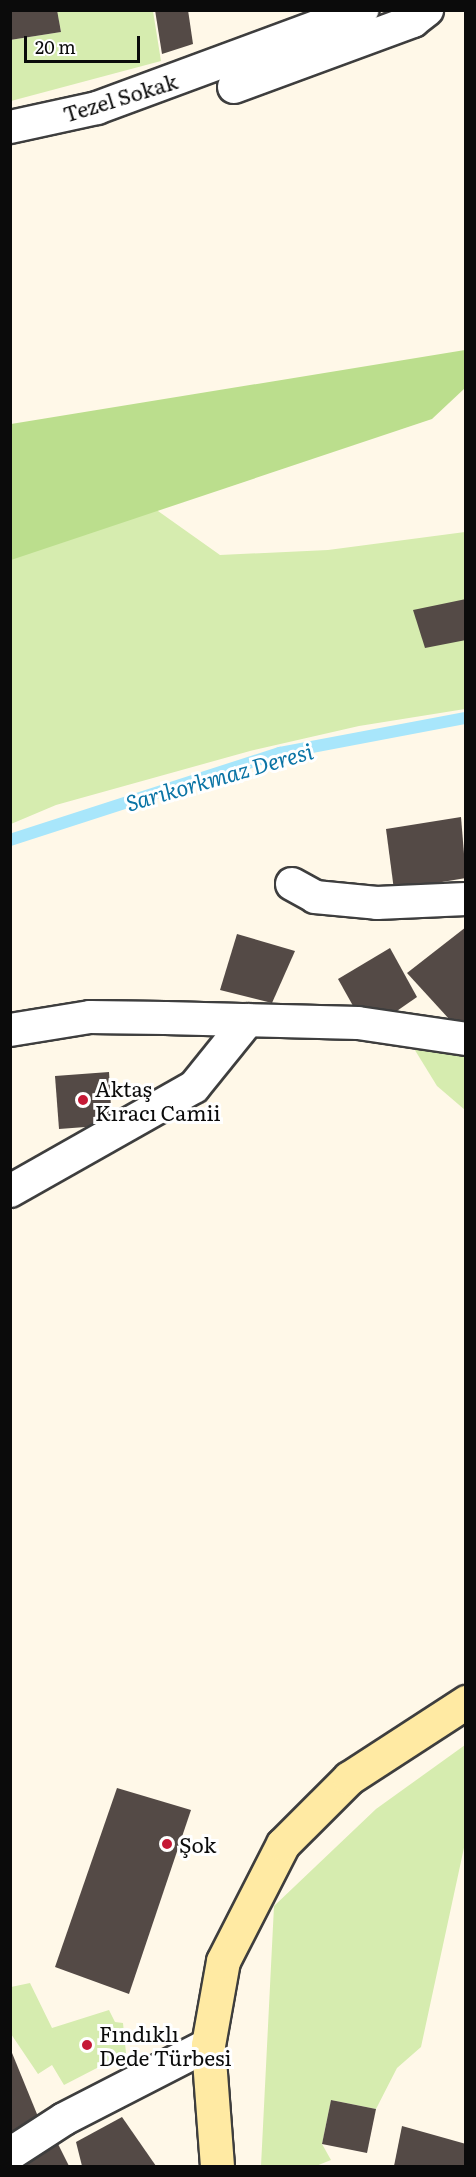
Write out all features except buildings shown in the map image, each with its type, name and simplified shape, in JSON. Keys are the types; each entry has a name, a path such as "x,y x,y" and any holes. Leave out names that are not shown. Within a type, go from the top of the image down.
{"street":[{"name":"Tezel Sokak","path":"10,127 97,108 362,10"},
{"path":"234,87 413,21 427,10"},
{"path":"292,884 315,897 377,903 465,899"},
{"path":"10,1030 90,1017 248,1020 358,1023 465,1039"},
{"path":"10,1191 194,1087 248,1020"},
{"path":"217,2166 208,2045 223,1961 283,1844 349,1778 465,1702"},
{"path":"10,2154 64,2119 208,2045"}],"green space":[{"path":"57,11 153,11 161,61 11,101 10,40 61,32"},
{"path":"465,350 465,388 432,419 11,560 11,424"},
{"path":"134,494 220,555 328,550 465,532 465,709 359,726 250,751 56,805 11,824 11,512"},
{"path":"413,1047 465,1052 465,1110 437,1086"},
{"path":"465,1745 465,1843 421,2047 397,2068 376,2109 331,2100 322,2144 331,2160 316,2166 261,2166 274,1906 376,1809"},
{"path":"30,1983 52,2028 109,2010 115,2022 123,2023 126,2053 64,2085 52,2065 38,2074 11,2034 11,1987"}],"waterway":[{"name":"Sarıkorkmaz Deresi","path":"10,840 280,753 466,718"}],"place":[{"name":"Aktaş Kıracı Camii","path":"83,1100"},
{"name":"Şok","path":"167,1844"},
{"name":"Fındıklı Dede Türbesi","path":"87,2045"}]}
